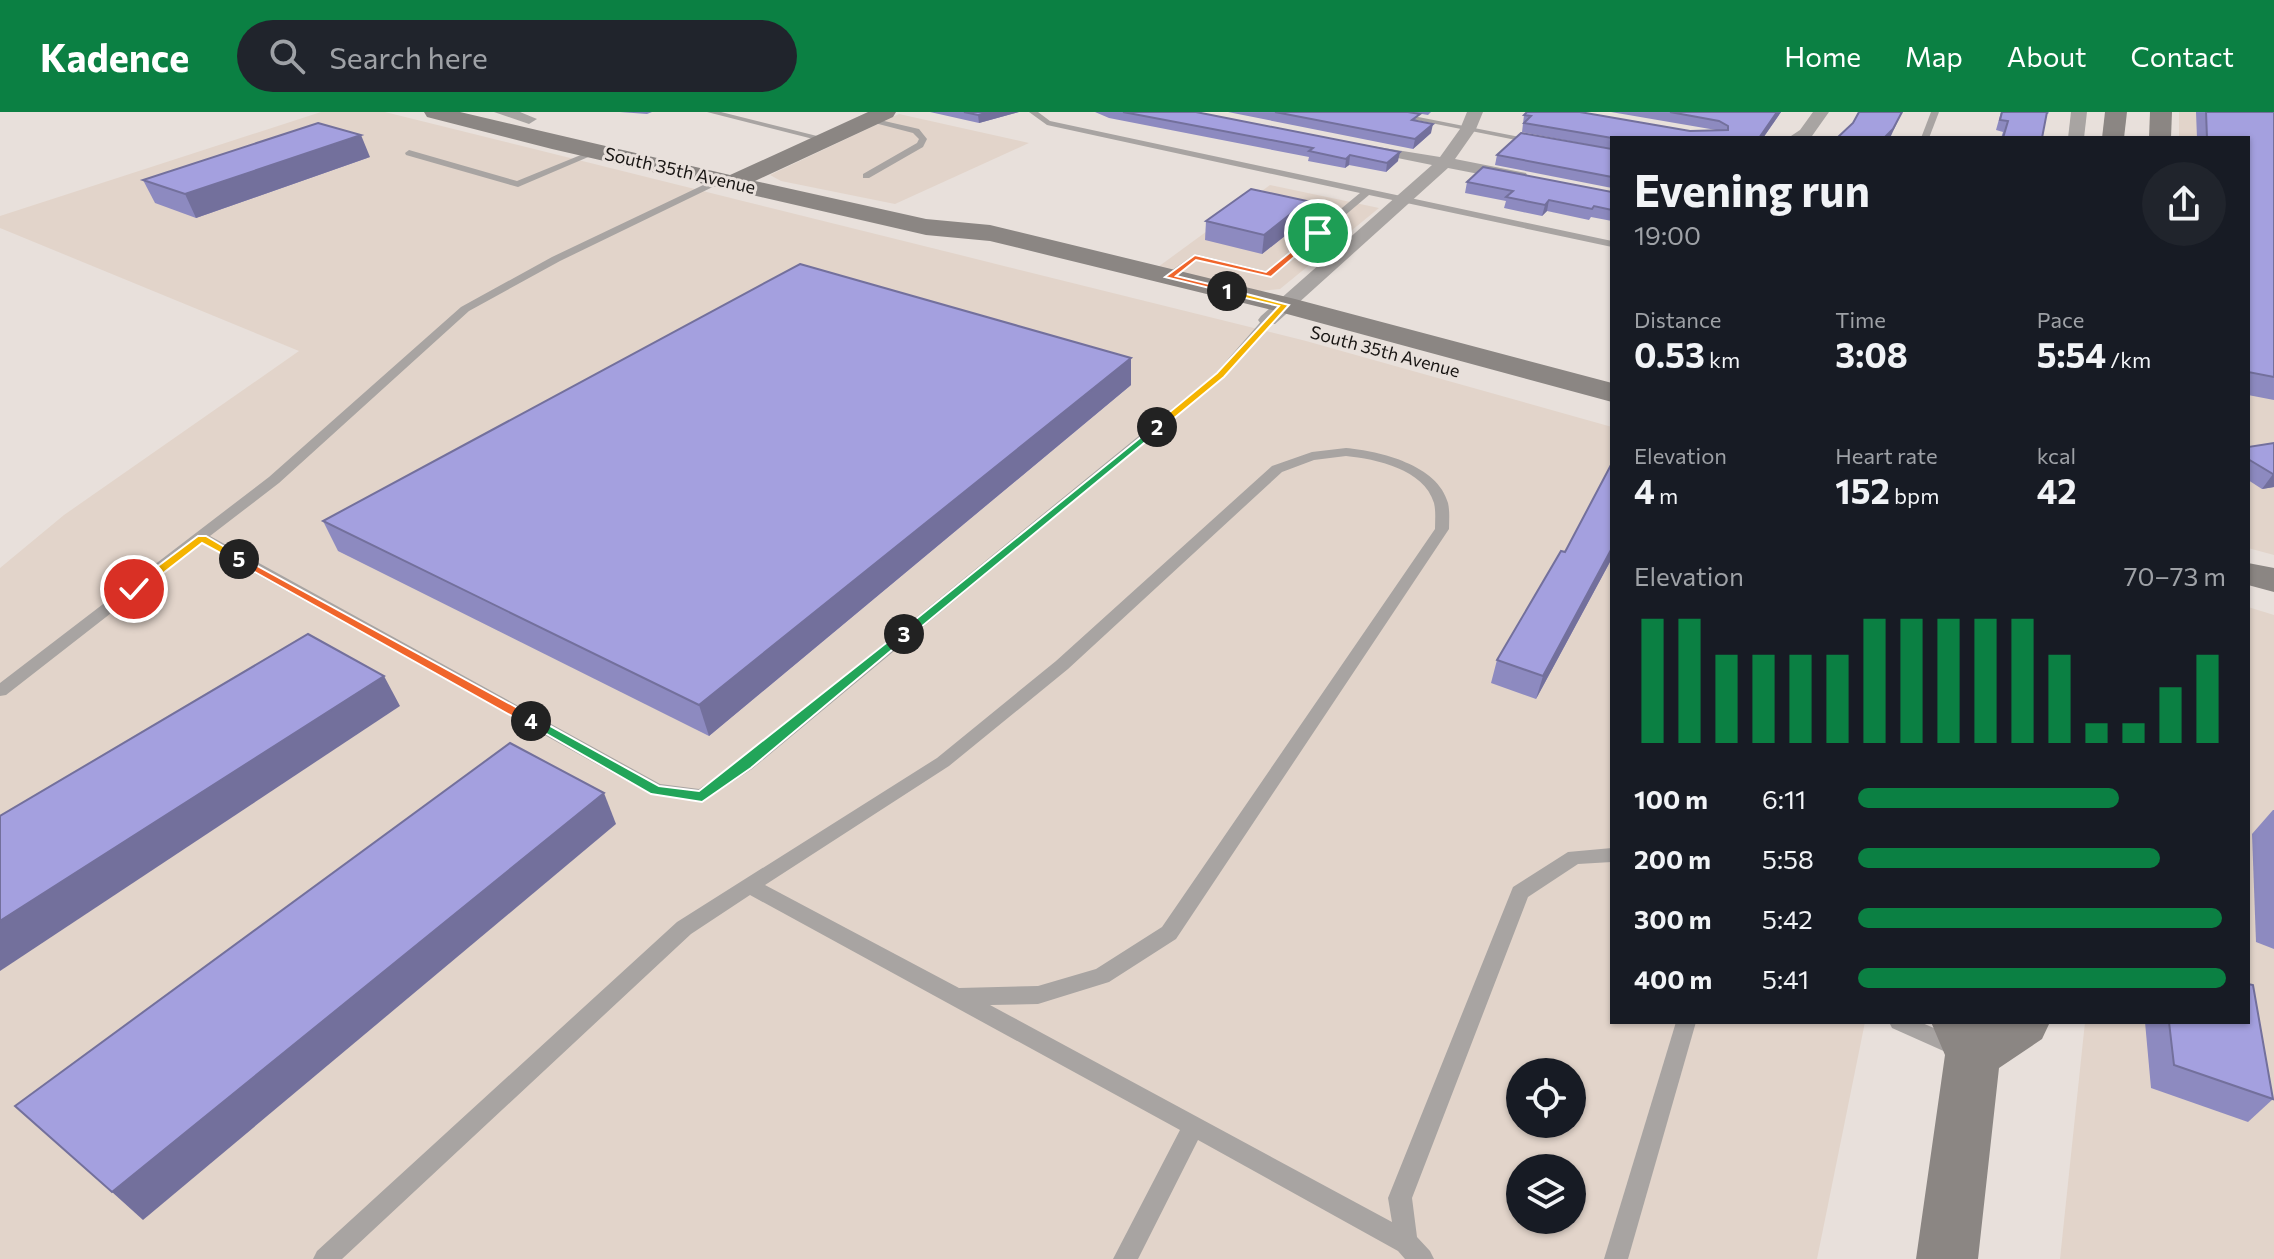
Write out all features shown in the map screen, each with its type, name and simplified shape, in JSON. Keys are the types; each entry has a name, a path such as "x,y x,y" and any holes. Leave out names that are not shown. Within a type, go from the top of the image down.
{"main road":[{"name":"South 35th Avenue","path":"435,112 926,227 990,233 1169,277 1276,313 1610,414"},
{"path":"2113,136 2116,112"},
{"path":"2160,136 2161,112"},
{"path":"726,182 878,116"},
{"name":"South 35th Avenue","path":"926,227 966,245 1276,313 1610,393"},
{"path":"2250,574 2274,580"},
{"path":"1951,1257 1965,1038 2016,1024"}],"street":[{"path":"502,112 529,119"},
{"path":"1799,136 1812,127 1821,112"},
{"path":"2076,136 2079,112"},
{"path":"1276,313 1444,163 1471,120"},
{"path":"1341,143 1535,181"}],"lane":[{"path":"711,112 825,139"},
{"path":"1033,112 1047,123 1610,244"},
{"path":"1380,112 1471,120 1540,142"},
{"path":"1926,136 1935,112"},
{"path":"866,176 920,145 923,139 916,131 878,116"},
{"path":"409,153 518,184 596,152"},
{"path":"0,691 274,480 465,309 556,259 726,182"},
{"path":"1169,277 1195,257 1268,275 1367,192"},
{"path":"202,538 656,790 702,796 746,765 1220,375 1276,313"},
{"path":"325,1259 684,928 943,762 1062,665 1277,469 1314,456 1347,452 1387,459 1416,471 1440,500 1442,529 1169,933 1102,976 1038,995 957,997"},
{"path":"1414,1251 1400,1198 1520,892 1574,857 1610,855"},
{"path":"750,886 957,997 1414,1251"},
{"path":"1616,1259 1685,1024"},
{"path":"1907,1024 1965,1038"},
{"path":"1125,1259 1193,1127"}],"shaded area":[{"path":"321,112 385,112 1306,341 1610,426 1610,1024 1865,1024 1817,1259 0,1259 0,568 64,515 299,351 0,228 0,216"},
{"path":"2179,112 2274,112 2274,555 2250,549 2250,136 2179,136"},
{"path":"899,114 1029,143 895,204 781,181 770,175"},
{"path":"1270,185 1379,208 1280,289 1260,291 1158,267"},
{"path":"2250,608 2274,615 2274,1259 2060,1259 2085,1024 2250,1024"}],"building":[{"path":"1123,112 1196,112 1400,152 1387,163 1350,155 1346,159 1309,151 1313,148"},
{"path":"1275,112 1408,112 1420,114 1412,120 1433,124 1415,139"},
{"path":"1527,112 1580,112 1690,131 1728,130 1728,126 1719,121 1670,112 1777,112 1760,136 1610,138 1524,123 1531,116 1524,115"},
{"path":"1859,112 1902,112 1886,136 1839,136"},
{"path":"2002,112 2047,112 2042,136 2004,136 2008,121 2000,120"},
{"path":"2206,112 2274,112 2274,377 2250,372 2250,136 2207,136"},
{"path":"318,123 361,135 185,194 143,180"},
{"path":"1521,133 1610,149 1610,177 1497,155"},
{"path":"1483,167 1610,192 1610,210 1549,200 1545,205 1506,197 1513,191 1467,182"},
{"path":"1251,189 1307,201 1264,235 1206,221"},
{"path":"800,264 1131,358 699,705 323,521"},
{"path":"2274,443 2274,474 2250,460 2250,447"},
{"path":"1610,467 1610,552 1543,676 1497,660 1561,551 1565,552"},
{"path":"308,634 384,676 0,921 0,816"},
{"path":"510,743 604,793 112,1192 15,1106"},
{"path":"2250,984 2253,985 2273,1099 2174,1065 2169,1024 2250,1024"}],"route":[{"path":"134,589 202,538 656,790 702,796 746,765 1220,375 1285,305 1169,277 1195,257 1268,275 1318,233"}]}
